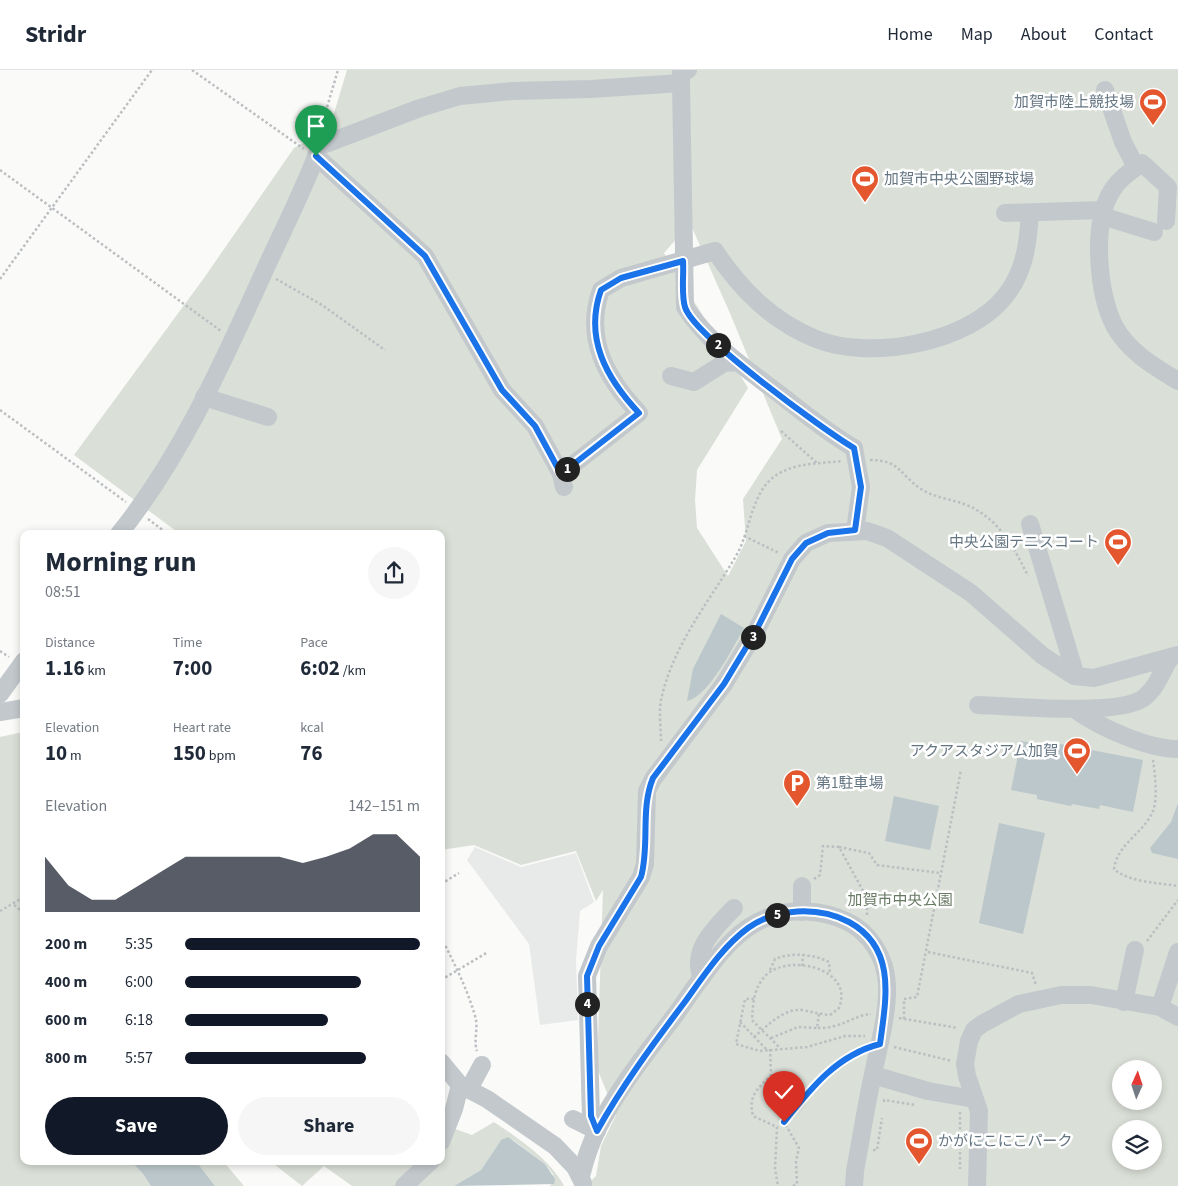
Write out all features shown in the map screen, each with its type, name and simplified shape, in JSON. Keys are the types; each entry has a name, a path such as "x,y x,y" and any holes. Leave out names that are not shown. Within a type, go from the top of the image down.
{"street":[{"path":"122,530 138,510 166,465 204,397 233,340 318,151 420,108 460,96 512,91 591,89 683,75 683,261 685,307 697,326 737,362 834,436 854,456 861,487 855,530"},
{"path":"1005,213 1102,213 1160,227 1168,187 1139,165 1123,142 1105,90"},
{"path":"318,151 425,256 502,390 535,426 562,480 639,413 613,381 601,356 594,331 595,307 601,290 621,278 715,251 734,280 776,318 818,340 850,347 895,347 924,342 954,332 975,322 1006,296 1020,272 1028,250 1030,213"},
{"path":"1139,165 1123,177 1110,193 1102,213 1099,239 1105,298 1115,327 1123,339 1149,363 1178,381"},
{"path":"671,376 694,382 724,363 737,362"},
{"path":"204,397 268,417"},
{"path":"1030,524 1076,676"},
{"path":"597,1131 591,1116 587,976 599,946 641,877 645,864 648,791 661,764 700,718 724,684 756,631 791,560 806,543 828,533 855,530 867,531 887,538 971,593 1043,656 1061,669 1076,676 1094,678 1174,656"},
{"path":"978,705 1091,709 1142,700 1153,689 1174,656"},
{"path":"0,694 20,666"},
{"path":"0,712 20,709"},
{"path":"1074,709 1101,724 1152,746 1178,749"},
{"path":"802,886 802,912"},
{"path":"702,978 698,968 700,952 711,933 734,908"},
{"path":"583,1181 585,1160 597,1131 616,1096 702,978 731,942 749,928 769,917 802,912 834,915 850,923 867,936 877,950 884,967 887,984 882,1030 859,1149 849,1184"},
{"path":"1124,1002 1135,950"},
{"path":"1160,1007 1178,952"},
{"path":"977,1186 980,1111 974,1099 965,1064 974,1030 999,1013 1019,1004 1061,995 1091,995 1160,1007 1178,1017"},
{"path":"445,1132 464,1087 482,1064"},
{"path":"445,1066 464,1087 487,1099 555,1146 569,1159 583,1181"},
{"path":"873,1075 919,1088 974,1099"},
{"path":"573,1120 597,1131"},
{"path":"404,1186 427,1165"}],"path":[{"path":"0,279 152,70"},
{"path":"192,70 318,151 320,127 338,70"},
{"path":"0,170 233,340"},
{"path":"263,272 322,305 385,350"},
{"path":"0,410 163,530"},
{"path":"781,431 818,464"},
{"path":"661,764 661,697 668,676 703,607 737,555 763,488 771,479 789,468 854,456 887,460 896,465 919,488 964,504 985,515 1014,547 1030,579"},
{"path":"744,536 768,546 791,560"},
{"path":"1152,746 1155,804 1152,814 1119,853 1114,869 1119,874 1130,877 1178,886"},
{"path":"904,1019 904,999 917,997 961,770"},
{"path":"802,886 820,875 823,846 869,853 878,865 940,873"},
{"path":"839,847 867,898 867,936"},
{"path":"445,882 459,873"},
{"path":"0,911 20,900"},
{"path":"1135,950 1147,941 1178,900"},
{"path":"14,905 20,910"},
{"path":"445,944 459,970 476,1018 475,1045 482,1064"},
{"path":"445,978 488,952"},
{"path":"927,952 1032,973"},
{"path":"802,966 803,955"},
{"path":"770,972 775,959 783,956 803,955 829,962 830,974"},
{"path":"754,1037 763,1029 788,1012 800,1010 830,1015 839,1008 841,1003 835,980 830,974 819,968 802,966 776,968 763,978 754,999 752,1020 763,1029 780,1048"},
{"path":"754,999 745,999 736,1044 760,1051 807,1047 845,1036 864,1036 882,1030 904,1019 974,1030"},
{"path":"817,1028 819,1014"},
{"path":"771,1038 798,1027 817,1028 845,1024 864,1014 882,1030 965,1064"},
{"path":"740,1022 768,1049 771,1075 754,1094 750,1104 753,1116 777,1127"},
{"path":"777,1127 784,1122 815,1084 840,1062 861,1049 882,1030"},
{"path":"883,1109 884,1100 922,1106"},
{"path":"960,1111 960,1177"},
{"path":"859,1149 877,1150 882,1117"},
{"path":"784,1122 799,1148 796,1161 797,1184 793,1186"},
{"path":"777,1127 775,1169 778,1186"}],"shaded area":[{"path":"721,614 744,628 712,681 704,690 687,701 693,669"},
{"name":"アクアスタジアム加賀","path":"1021,741 1044,745 1045,741 1143,760 1133,812 1100,805 1099,809 1072,804 1071,806 1037,799 1037,795 1011,790"},
{"name":"アクアスタジアム加賀","path":"894,796 939,806 930,850 885,841"},
{"path":"1178,803 1178,859 1152,853 1150,848 1171,822"},
{"path":"999,823 1045,833 1023,934 979,923"},
{"path":"475,847 521,867 576,853 594,902 580,911 576,960 578,1020 540,1025 529,944 467,860"},
{"path":"508,1137 545,1164 555,1179 554,1184 454,1186 481,1170 501,1140"},
{"path":"135,1165 199,1165 215,1186 151,1186"}],"green space":[{"name":"加賀市中央公園","path":"347,70 1178,70 1178,1186 586,1186 596,1176 601,1146 616,1115 597,1068 603,890 596,901 576,851 521,865 474,845 445,849 445,530 175,530 74,455 204,278 294,148 329,130","holes":["690,223 782,439 743,499 746,541 728,576 697,528 695,500 697,470 748,388 664,253"]},
{"path":"20,733 20,1165 135,1165 151,1186 0,1186 0,737"},
{"path":"494,1122 523,1142 551,1167 564,1186 549,1186 551,1185 553,1174 545,1164 513,1140 501,1140 481,1170 454,1186 352,1186 324,1166 302,1186 275,1165 445,1165 445,1125 472,1135"},
{"path":"199,1165 226,1165 244,1186 215,1186"}],"place":[{"name":"加賀市陸上競技場","path":"1153,126"},
{"name":"加賀市中央公園野球場","path":"865,203"},
{"name":"中央公園テニスコート","path":"1118,566"},
{"name":"アクアスタジアム加賀","path":"1077,775"},
{"name":"第1駐車場","path":"797,807"},
{"name":"かがにこにこパーク","path":"919,1165"}],"route":[{"path":"316,156 425,256 502,390 535,426 544,446 561,474 626,426 639,413 613,381 601,356 594,331 595,307 601,290 621,278 683,261 685,307 697,326 737,362 834,436 854,448 861,487 855,530 828,533 806,543 792,559 740,659 700,718 661,764 648,791 645,864 641,877 599,946 587,976 588,1056 592,1092 591,1116 597,1131 616,1096 702,978 731,942 749,928 769,917 791,912 812,911 834,915 850,923 867,936 877,950 884,967 887,984 880,1044 861,1049 840,1062 820,1079 784,1122"}]}
